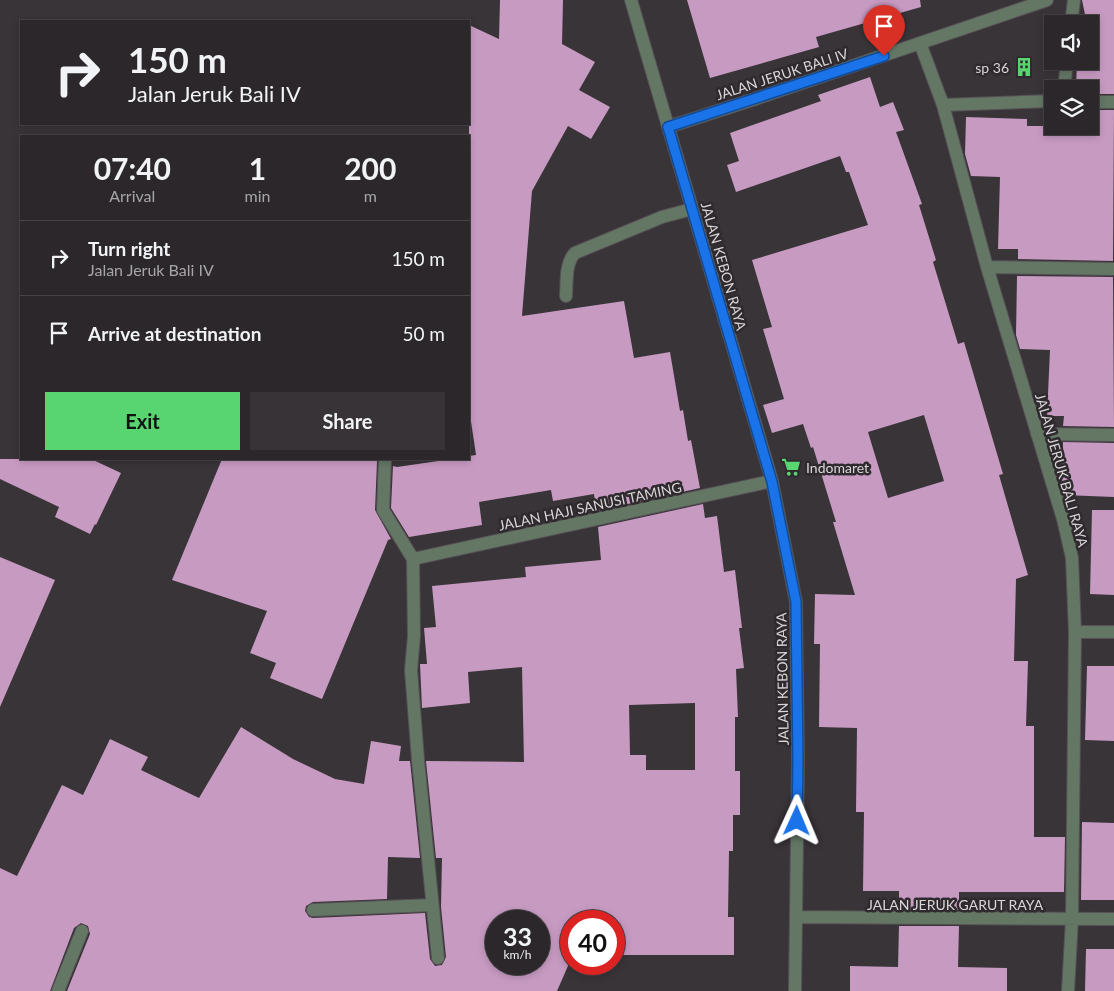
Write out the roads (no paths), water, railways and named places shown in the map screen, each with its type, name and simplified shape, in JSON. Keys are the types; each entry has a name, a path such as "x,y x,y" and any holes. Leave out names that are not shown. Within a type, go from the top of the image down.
{"street":[{"name":"JALAN KEBON RAYA","path":"631,0 772,482 796,602 798,763 795,991"},
{"name":"JALAN JERUK BALI IV","path":"668,127 1047,0"},
{"path":"1073,15 1074,0"},
{"name":"JALAN JERUK BALI RAYA","path":"920,43 943,105 987,267 1063,519 1072,558 1075,632 1072,920 1068,991"},
{"path":"943,105 1044,101"},
{"path":"1099,102 1114,102"},
{"path":"566,296 568,266 570,258 575,253 662,217 692,209"},
{"path":"987,267 1114,269"},
{"path":"1037,434 1114,435"},
{"path":"385,460 383,510 413,559 414,636 412,670 418,760 438,958"},
{"name":"JALAN HAJI SANUSI TAMING","path":"413,559 772,482"},
{"path":"1075,632 1114,632"},
{"path":"313,910 432,905"},
{"name":"JALAN JERUK GARUT RAYA","path":"796,917 1114,919"},
{"path":"58,991 82,931"}],"place":[{"name":"sp 36","path":"1024,67"},
{"name":"Indomaret","path":"791,467"}]}
